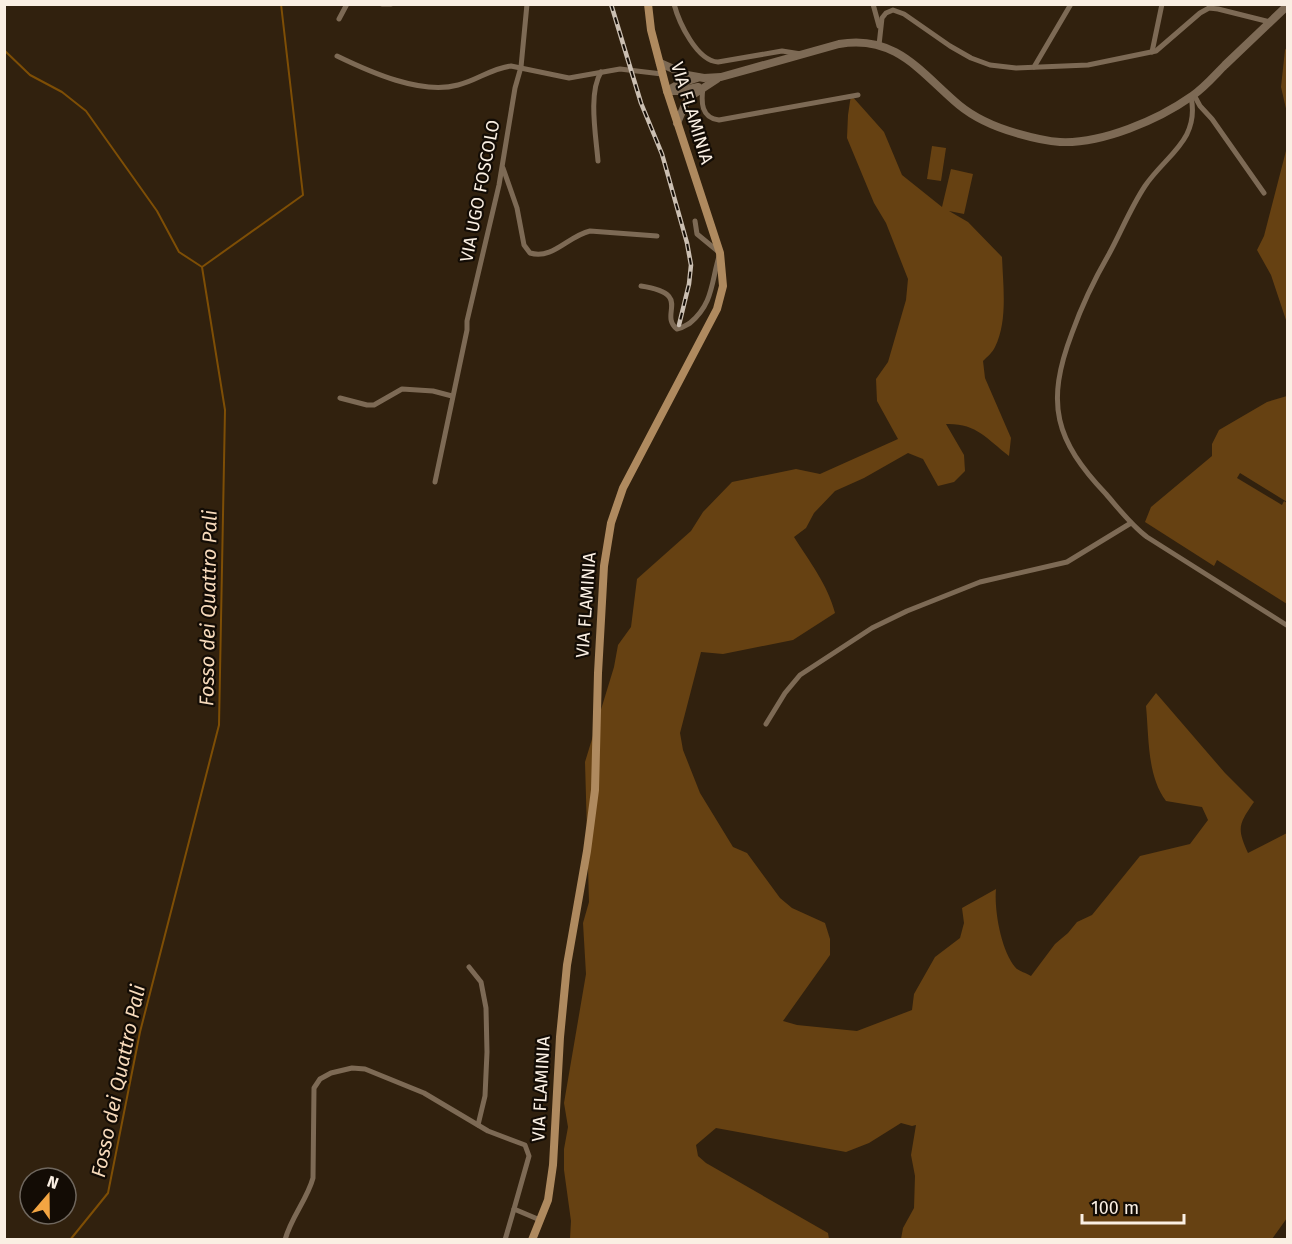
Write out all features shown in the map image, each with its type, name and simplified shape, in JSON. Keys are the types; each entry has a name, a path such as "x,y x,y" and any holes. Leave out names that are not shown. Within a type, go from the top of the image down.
{"main road":[{"name":"VIA FLAMINIA","path":"532,1239 548,1200 553,1165 560,1037 567,965 589,841 595,790 598,673 608,540 614,514 627,479 719,306 723,285 720,253 676,123 651,30 648,4"},
{"path":"676,123 686,101 704,86 721,77 849,42 879,45 895,51 919,67 975,117 1004,129 1048,141 1077,142 1103,137 1151,119 1192,96 1287,4"},
{"path":"660,63 678,72 699,77 721,77"},
{"path":"667,91 699,77"},
{"path":"667,91 704,86"}],"street":[{"path":"339,19 347,4"},
{"path":"381,4 391,4"},
{"name":"VIA UGO FOSCOLO","path":"435,482 467,321 502,167 521,67 527,4"},
{"path":"674,4 680,22 699,52 708,60 718,62 785,51 802,54"},
{"path":"873,4 880,28"},
{"path":"1034,67 1071,4"},
{"path":"1152,51 1162,4"},
{"path":"879,45 882,18 893,10 898,11 950,46 977,60 1001,67 1088,65 1155,51 1209,8 1270,22"},
{"path":"337,56 389,77 439,87 465,83 501,67 521,67 566,78 629,68 662,74"},
{"path":"598,161 594,92 596,80 601,72"},
{"path":"704,86 702,99 705,112 711,118 719,120 858,95"},
{"path":"1192,96 1212,118 1264,193"},
{"path":"1192,96 1193,114 1189,130 1177,151 1144,187 1091,287 1067,346 1057,385 1059,414 1064,434 1074,455 1088,475 1131,523 1151,540 1287,626"},
{"path":"502,167 517,208 524,245 530,253 547,254 580,234 590,231 657,236"},
{"path":"641,286 660,290 670,297 673,326 677,329 682,329 702,311 708,300 720,253 697,234 695,221"},
{"path":"340,398 374,405 402,389 433,391 452,396"},
{"path":"766,724 785,693 800,675 872,628 980,582 1067,562 1131,523"},
{"path":"469,967 481,982 486,1008 485,1096 478,1125"},
{"path":"285,1239 291,1222 312,1182 314,1091 317,1083 325,1075 348,1068 368,1070 432,1097 491,1132 522,1143 528,1150 524,1176 505,1239"},
{"path":"514,1209 540,1220"}],"shaded area":[{"path":"1287,47 1287,113 1281,87"},
{"path":"851,95 884,132 902,175 942,207 951,169 973,174 964,214 949,211 968,222 1002,257 1004,303 1002,326 994,349 983,361 985,378 1011,438 1009,456 973,429 956,424 946,424 964,455 965,471 954,482 938,486 923,459 908,453 864,478 835,491 814,513 806,528 794,537 823,583 835,613 793,640 723,654 701,652 680,733 683,750 700,793 733,847 747,853 780,898 792,908 825,923 830,939 830,955 783,1021 797,1025 857,1031 912,1010 914,994 935,957 960,938 964,923 962,908 996,889 997,918 1006,951 1016,968 1031,976 1055,944 1077,922 1092,915 1140,856 1190,844 1208,820 1202,807 1166,801 1155,780 1150,756 1146,706 1156,693 1225,773 1254,802 1241,827 1242,838 1248,853 1287,833 1287,1218 1272,1239 901,1239 903,1228 914,1208 915,1176 911,1155 916,1125 901,1123 869,1143 846,1152 716,1128 696,1145 698,1156 706,1163 828,1233 829,1239 570,1239 571,1221 564,1170 564,1149 568,1127 564,1103 586,974 583,923 589,902 585,762 614,667 618,645 631,627 637,579 691,531 703,512 732,482 796,469 820,474 898,439 877,401 876,379 888,362 906,300 908,279 886,223 874,203 847,138"},
{"path":"932,146 946,148 941,181 927,179"},
{"path":"1287,147 1288,323 1271,275 1257,250 1264,236"},
{"path":"1287,396 1287,502 1240,473 1237,478 1282,505 1284,501 1287,503 1287,604 1217,560 1214,566 1145,522 1151,507 1212,456 1212,444 1219,430 1267,402"}],"waterway":[{"name":"Fosso dei Quattro Pali","path":"70,1240 108,1193 140,1032 219,725 225,410 202,267 303,195 281,4"},
{"path":"4,50 30,75 62,92 86,111 157,211 179,252 202,267"}],"railway":[{"path":"611,4 641,103 662,154 687,243 691,265 679,325"}]}
